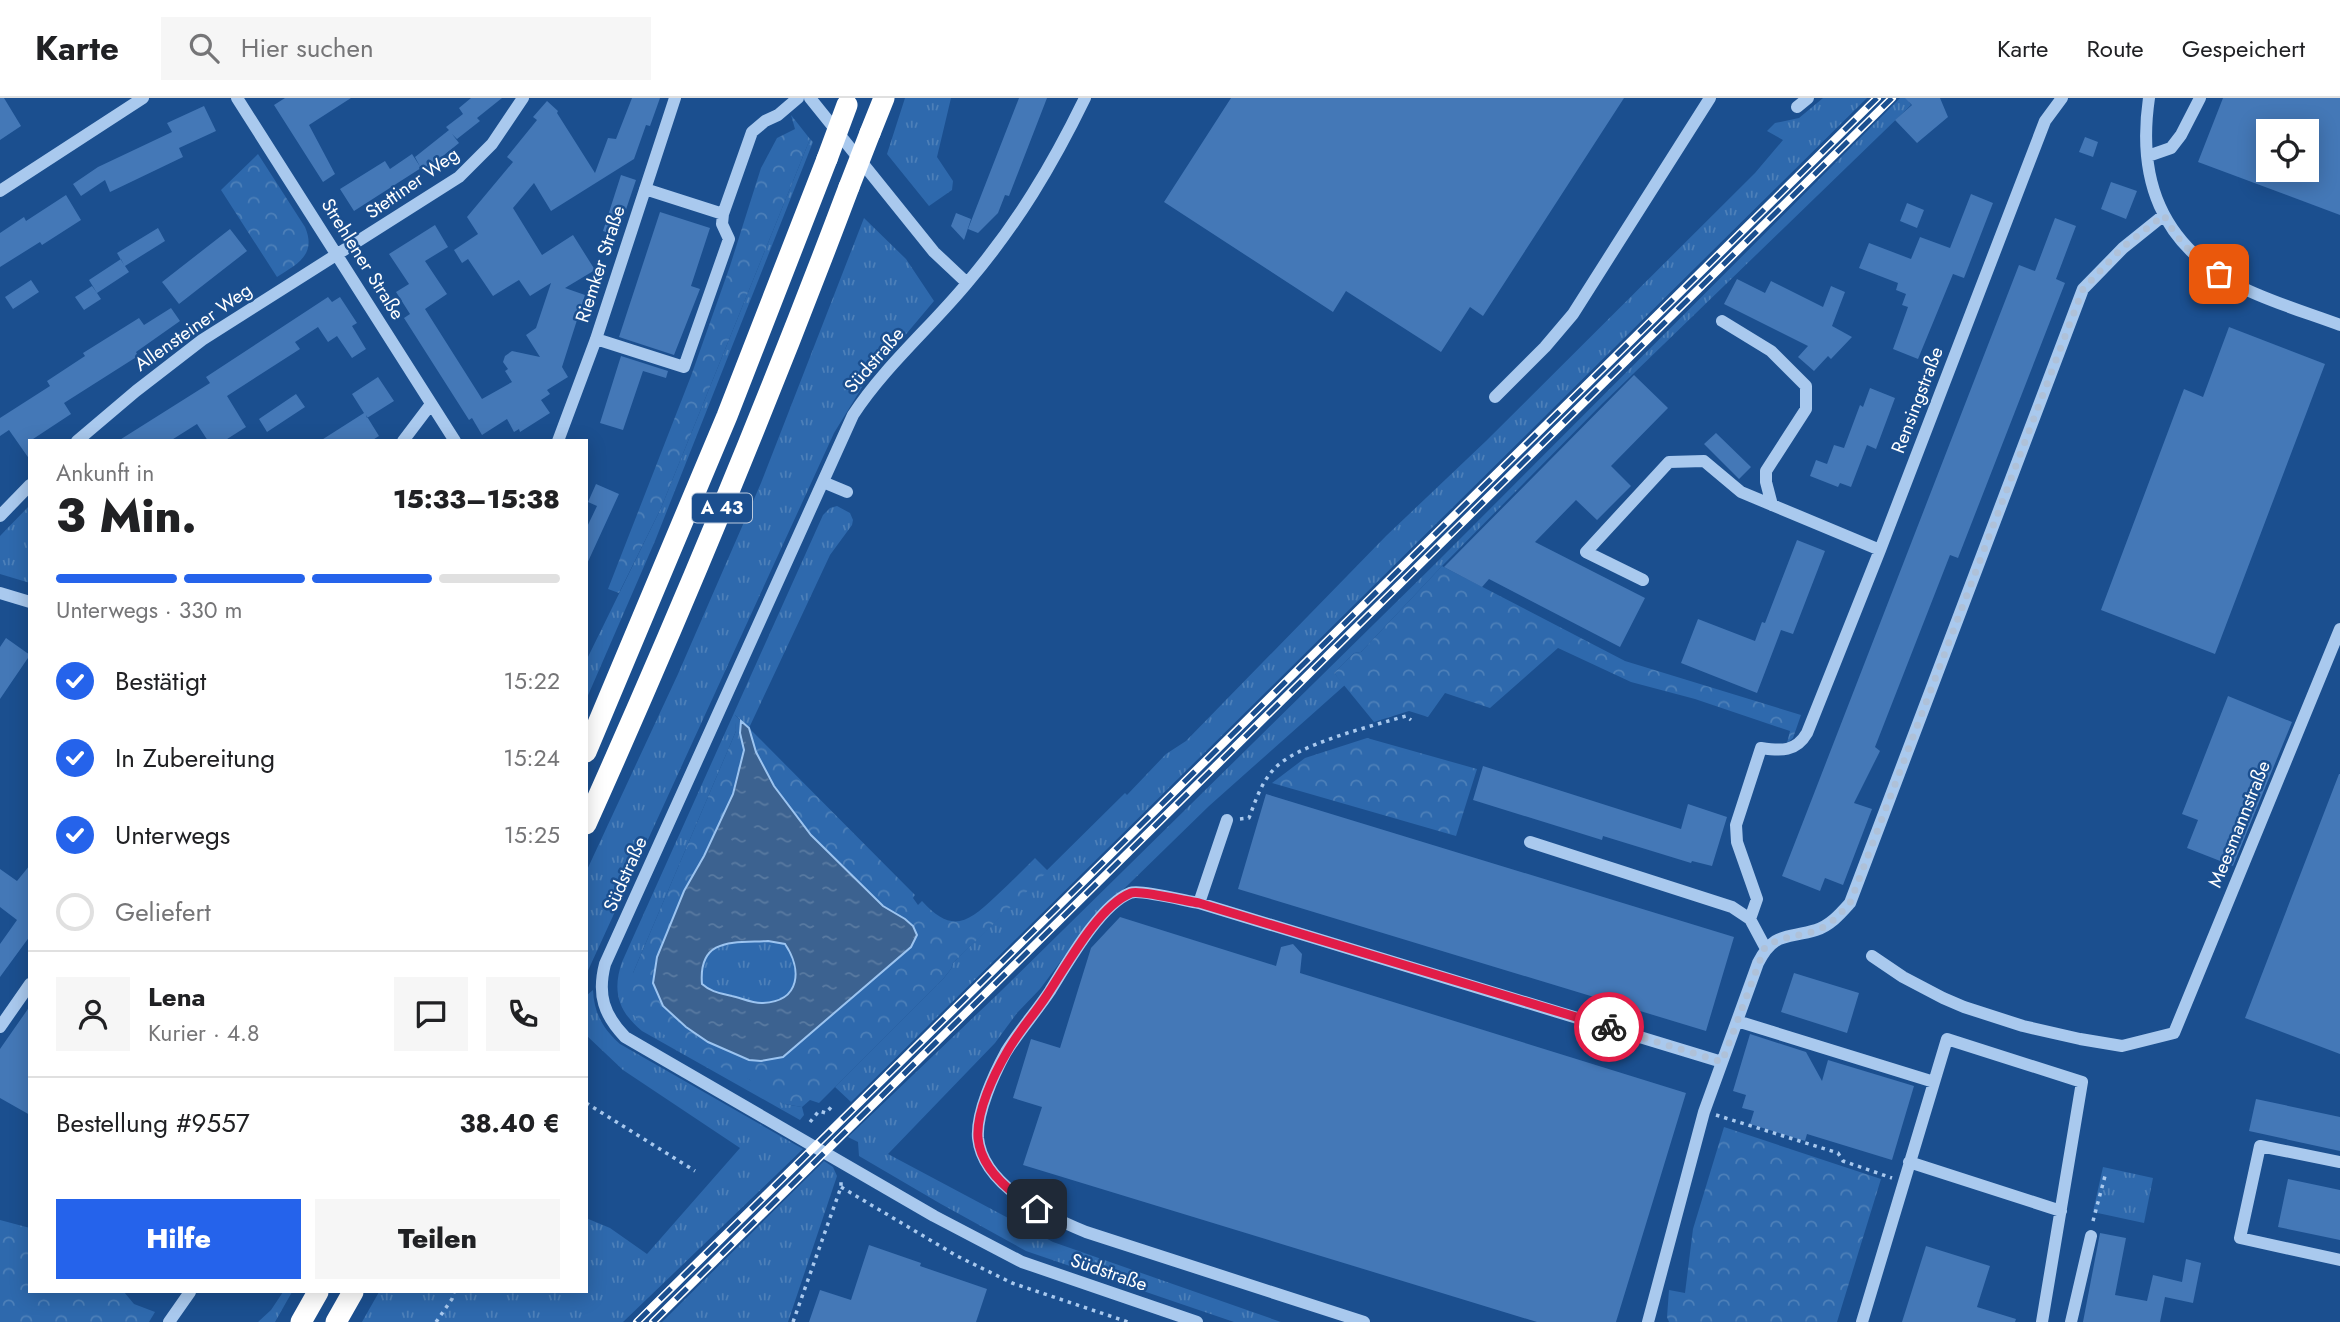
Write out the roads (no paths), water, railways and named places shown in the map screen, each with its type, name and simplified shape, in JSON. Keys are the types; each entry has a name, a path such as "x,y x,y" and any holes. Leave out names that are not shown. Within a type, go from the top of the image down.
{"highway":[{"name":"A 43","path":"588,820 666,645 781,365 884,98"},
{"name":"A 43","path":"588,747 727,416 848,101"}],"street":[{"path":"0,191 143,98"},
{"name":"Strehlener Straße","path":"237,98 455,439"},
{"name":"Stettiner Weg","path":"337,254 459,177 492,144 523,98"},
{"name":"Riemker Straße","path":"559,439 596,339 675,98"},
{"path":"596,339 684,367 729,239 722,224 723,214 752,132 778,115 797,98"},
{"path":"810,98 934,252 967,283"},
{"name":"Südstraße","path":"1085,98 1037,190 967,283 863,400 845,431 606,964 601,988 605,1012 625,1037 934,1216 1022,1262 1197,1322"},
{"path":"1495,397 1545,347 1573,314 1710,98"},
{"path":"1797,107 1808,98"},
{"name":"Rensingstraße","path":"1750,919 1757,899 1737,842 1736,825 1761,748 1782,751 1795,747 1802,741 1812,720 2045,121 2062,98"},
{"path":"2149,98 2145,124 2151,183 2175,236 2201,263 2237,285 2340,325"},
{"path":"2148,156 2171,148 2181,135 2200,98"},
{"path":"645,189 723,214"},
{"path":"1648,1322 1704,1112 1765,947 1776,939 1818,929 1835,919 1850,903 2083,289 2123,247 2164,215"},
{"name":"Allensteiner Weg","path":"79,439 202,340 337,254"},
{"path":"1722,321 1771,351 1806,386 1806,410 1766,471 1772,505"},
{"path":"405,439 432,404"},
{"path":"1643,579 1586,552 1669,461 1704,461 1741,492 1880,550"},
{"path":"823,482 847,492"},
{"path":"0,516 28,487"},
{"path":"0,593 28,601"},
{"name":"Meesmannstraße","path":"1872,956 1903,977 1954,1003 2023,1026 2122,1046 2174,1032 2340,629"},
{"path":"1199,903 1227,820"},
{"path":"1530,842 1716,901 1750,919 1765,947"},
{"path":"1364,1322 1063,1223 1022,1200 985,1163 978,1138 982,1105 1006,1053 1081,942 1117,901 1133,891 1199,903 1722,1062"},
{"path":"0,1027 28,988"},
{"path":"1737,1021 1934,1082"},
{"path":"1861,1322 1947,1039 2082,1082 2042,1322"},
{"path":"2340,1162 2260,1146 2240,1238 2340,1260"},
{"path":"1909,1162 2061,1211"},
{"path":"2071,1322 2091,1236"},
{"path":"169,1322 189,1293"}],"water":[{"path":"741,721 749,728 756,752 774,786 811,835 883,906 913,926 917,935 911,947 783,1057 761,1061 749,1060 708,1042 686,1027 663,1006 653,983 657,957 684,891 733,794 744,750 740,733","holes":["768,941 785,944 794,963 795,982 791,990 776,1001 756,1003 716,992 702,984 702,969 712,950 731,943"]}],"railway":[{"path":"637,1322 1877,98"},
{"path":"653,1322 1892,98"}]}
